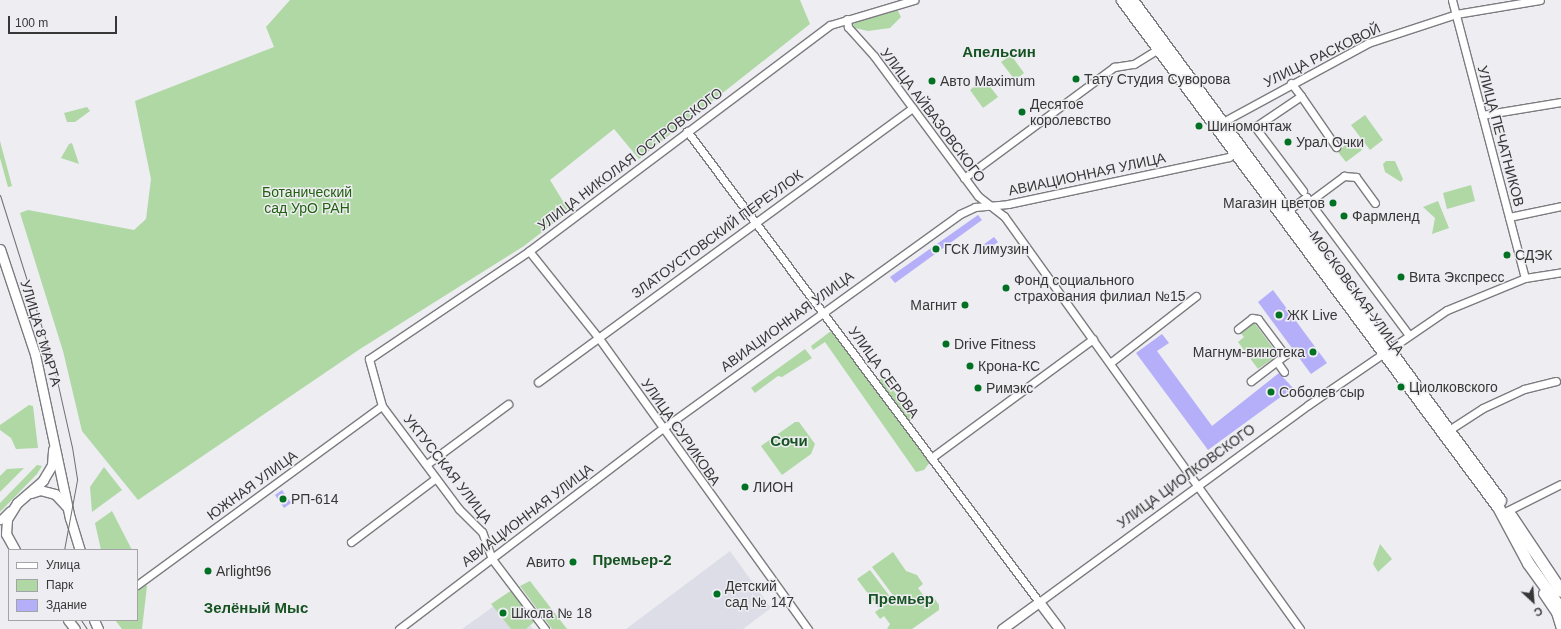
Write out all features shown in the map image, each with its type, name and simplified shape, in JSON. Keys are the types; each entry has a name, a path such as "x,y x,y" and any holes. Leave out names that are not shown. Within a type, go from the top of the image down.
{"main road":[{"name":"МОСКОВСКАЯ УЛИЦА","path":"1122,0 1158,48 1219,124"},
{"name":"МОСКОВСКАЯ УЛИЦА","path":"1132,0 1219,124 1387,352 1449,430 1507,511 1561,591"},
{"name":"МОСКОВСКАЯ УЛИЦА","path":"1237,148 1287,211 1498,507 1528,563 1561,609"},
{"name":"УЛИЦА 8 МАРТА","path":"0,249 28,332 52,426 68,509 80,549"},
{"name":"УЛИЦА 8 МАРТА","path":"11,510 26,495 40,486 52,465 52,426"},
{"path":"26,495 40,490 55,494 68,509"},
{"path":"11,510 6,529 12,547"},
{"path":"1528,563 1531,575 1556,612 1561,628"},
{"name":"УЛИЦА ЦИОЛКОВСКОГО","path":"1002,629 1039,602"},
{"name":"УЛИЦА СЕРОВА","path":"1039,602 1059,629"},
{"path":"69,621 75,629"}],"street":[{"name":"УЛИЦА НИКОЛАЯ ОСТРОВСКОГО","path":"369,359 529,252 687,131 830,25 914,0"},
{"name":"УЛИЦА ПЕЧАТНИКОВ","path":"1452,0 1525,278"},
{"name":"УЛИЦА РАСКОВОЙ","path":"1219,124 1291,83 1368,43 1456,14 1540,0"},
{"name":"УЛИЦА АЙВАЗОВСКОГО","path":"847,19 848,27 912,108 964,178 987,205 1004,216 1093,338 1300,629"},
{"path":"964,178 1114,67 1134,64 1158,48"},
{"path":"1291,83 1336,147"},
{"path":"1301,96 1255,127 1303,191"},
{"path":"1482,115 1561,102"},
{"name":"ЗЛАТОУСТОВСКИЙ ПЕРЕУЛОК","path":"538,382 912,108"},
{"name":"УЛИЦА СЕРОВА","path":"687,131 1039,602"},
{"name":"АВИАЦИОННАЯ УЛИЦА","path":"400,629 662,429 822,311 948,221 970,209 987,205 1008,204 1230,156 1237,148"},
{"path":"1309,202 1322,190 1344,176 1356,177 1375,203"},
{"path":"1287,211 1306,197 1409,335"},
{"path":"1509,217 1561,206"},
{"name":"УЛИЦА СУРИКОВА","path":"529,252 598,337 662,429 808,629"},
{"name":"УЛИЦА ЦИОЛКОВСКОГО","path":"1039,602 1340,382 1387,352 1449,308 1525,278 1561,272"},
{"path":"1110,363 1196,296"},
{"path":"1238,329 1252,318 1258,319 1285,356 1251,381"},
{"path":"931,458 1093,338"},
{"name":"УКТУССКАЯ УЛИЦА","path":"369,359 382,406 427,464 436,478 482,532 492,558 544,629"},
{"path":"1277,362 1284,372"},
{"path":"1449,430 1482,408 1524,388 1556,381"},
{"path":"427,464 508,404"},
{"name":"ЮЖНАЯ УЛИЦА","path":"138,584 382,406"},
{"path":"351,542 436,478"},
{"path":"1507,511 1561,484"},
{"path":"0,520 11,510"},
{"path":"0,532 12,547"}],"shaded area":[{"name":"Детский сад № 147","path":"730,551 771,608 743,629 626,629"},
{"name":"Школа № 18","path":"508,596 533,629 462,629"}],"green space":[{"name":"Ботанический сад УрО РАН","path":"290,0 800,0 810,24 639,159 614,129 550,180 569,211 524,246 360,349 138,500 82,431 63,351 20,213 28,210 134,230 146,219 151,179 135,101 274,47 266,27"},
{"path":"897,9 901,17 890,28 868,31 855,28 853,24 860,18"},
{"path":"1011,55 1024,73 1015,80 1001,62"},
{"path":"984,79 998,97 983,108 970,90"},
{"path":"87,107 90,111 75,122 67,122 64,113"},
{"path":"1365,115 1383,140 1370,150 1351,125"},
{"path":"1352,138 1362,150 1346,162 1338,152"},
{"path":"0,141 12,186 8,187 0,158"},
{"path":"72,143 79,164 61,158 69,144"},
{"path":"1386,161 1395,161 1403,179 1401,182 1385,172 1383,164"},
{"path":"1471,185 1475,201 1447,209 1443,193"},
{"path":"1438,201 1449,228 1432,234 1435,218 1423,207"},
{"path":"1253,321 1278,355 1258,369 1238,342 1244,337 1239,331"},
{"path":"831,331 930,462 924,470 916,472 825,342 813,350 811,346"},
{"path":"805,349 812,358 782,377 778,376 755,393 751,388"},
{"path":"883,376 914,419 908,421 878,382"},
{"path":"29,405 33,406 38,448 16,449 11,438 0,430 0,425"},
{"path":"795,422 799,422 815,444 811,454 782,475 761,446"},
{"path":"37,465 42,466 37,474 0,512 0,503"},
{"path":"104,467 122,490 92,512 90,487"},
{"path":"24,468 0,492 0,476 7,469"},
{"path":"112,511 131,549 101,549 95,523"},
{"path":"1380,544 1392,559 1378,572 1373,564"},
{"path":"893,552 906,571 917,575 923,584 918,588 926,599 932,595 939,605 939,610 912,629 887,629 890,624 884,616 880,619 875,612 895,598 872,567"},
{"path":"870,570 891,598 878,607 857,579"},
{"path":"530,581 567,629 552,629 520,586"},
{"path":"144,584 147,586 142,629 122,629 116,621 138,621 138,588"},
{"path":"512,590 534,622 526,629 511,629 491,604"}],"building":[{"name":"ГСК Лимузин","path":"978,215 982,220 895,283 890,277"},
{"name":"ГСК Лимузин","path":"994,237 998,242 980,255 976,250"},
{"path":"1273,290 1327,363 1311,374 1258,302"},
{"path":"1162,334 1169,343 1157,351 1212,426 1279,373 1293,388 1208,450 1136,353"},
{"name":"РП-614","path":"282,490 291,503 284,508 275,495"}],"tram line":[{"path":"0,195 53,363 72,447 77,480 64,549"},
{"path":"82,621 87,629"}],"place":[{"name":"Тату Студия Суворова","path":"1076,79"},
{"name":"Авто Maximum","path":"932,81"},
{"name":"Десятое королевство","path":"1022,112"},
{"name":"Шиномонтаж","path":"1199,126"},
{"name":"Урал Очки","path":"1288,142"},
{"name":"Магазин цветов","path":"1333,203"},
{"name":"Фармленд","path":"1344,216"},
{"name":"ГСК Лимузин","path":"936,249"},
{"name":"СДЭК","path":"1507,255"},
{"name":"Вита Экспресс","path":"1401,277"},
{"name":"Фонд социального страхования филиал №15","path":"1006,288"},
{"name":"Магнит","path":"965,305"},
{"name":"ЖК Live","path":"1279,315"},
{"name":"Drive Fitness","path":"946,344"},
{"name":"Магнум-винотека","path":"1313,352"},
{"name":"Крона-КС","path":"970,366"},
{"name":"Циолковского","path":"1401,387"},
{"name":"Римэкс","path":"978,388"},
{"name":"Соболев сыр","path":"1271,392"},
{"name":"ЛИОН","path":"745,487"},
{"name":"РП-614","path":"283,499"},
{"name":"Авито","path":"573,562"},
{"name":"Arlight96","path":"208,571"},
{"name":"Детский сад № 147","path":"717,594"},
{"name":"Школа № 18","path":"503,613"}],"district":[{"name":"Апельсин","path":"999,52"},
{"name":"Сочи","path":"789,441"},
{"name":"Премьер-2","path":"632,560"},
{"name":"Премьер","path":"901,599"},
{"name":"Зелёный Мыс","path":"256,608"}]}
